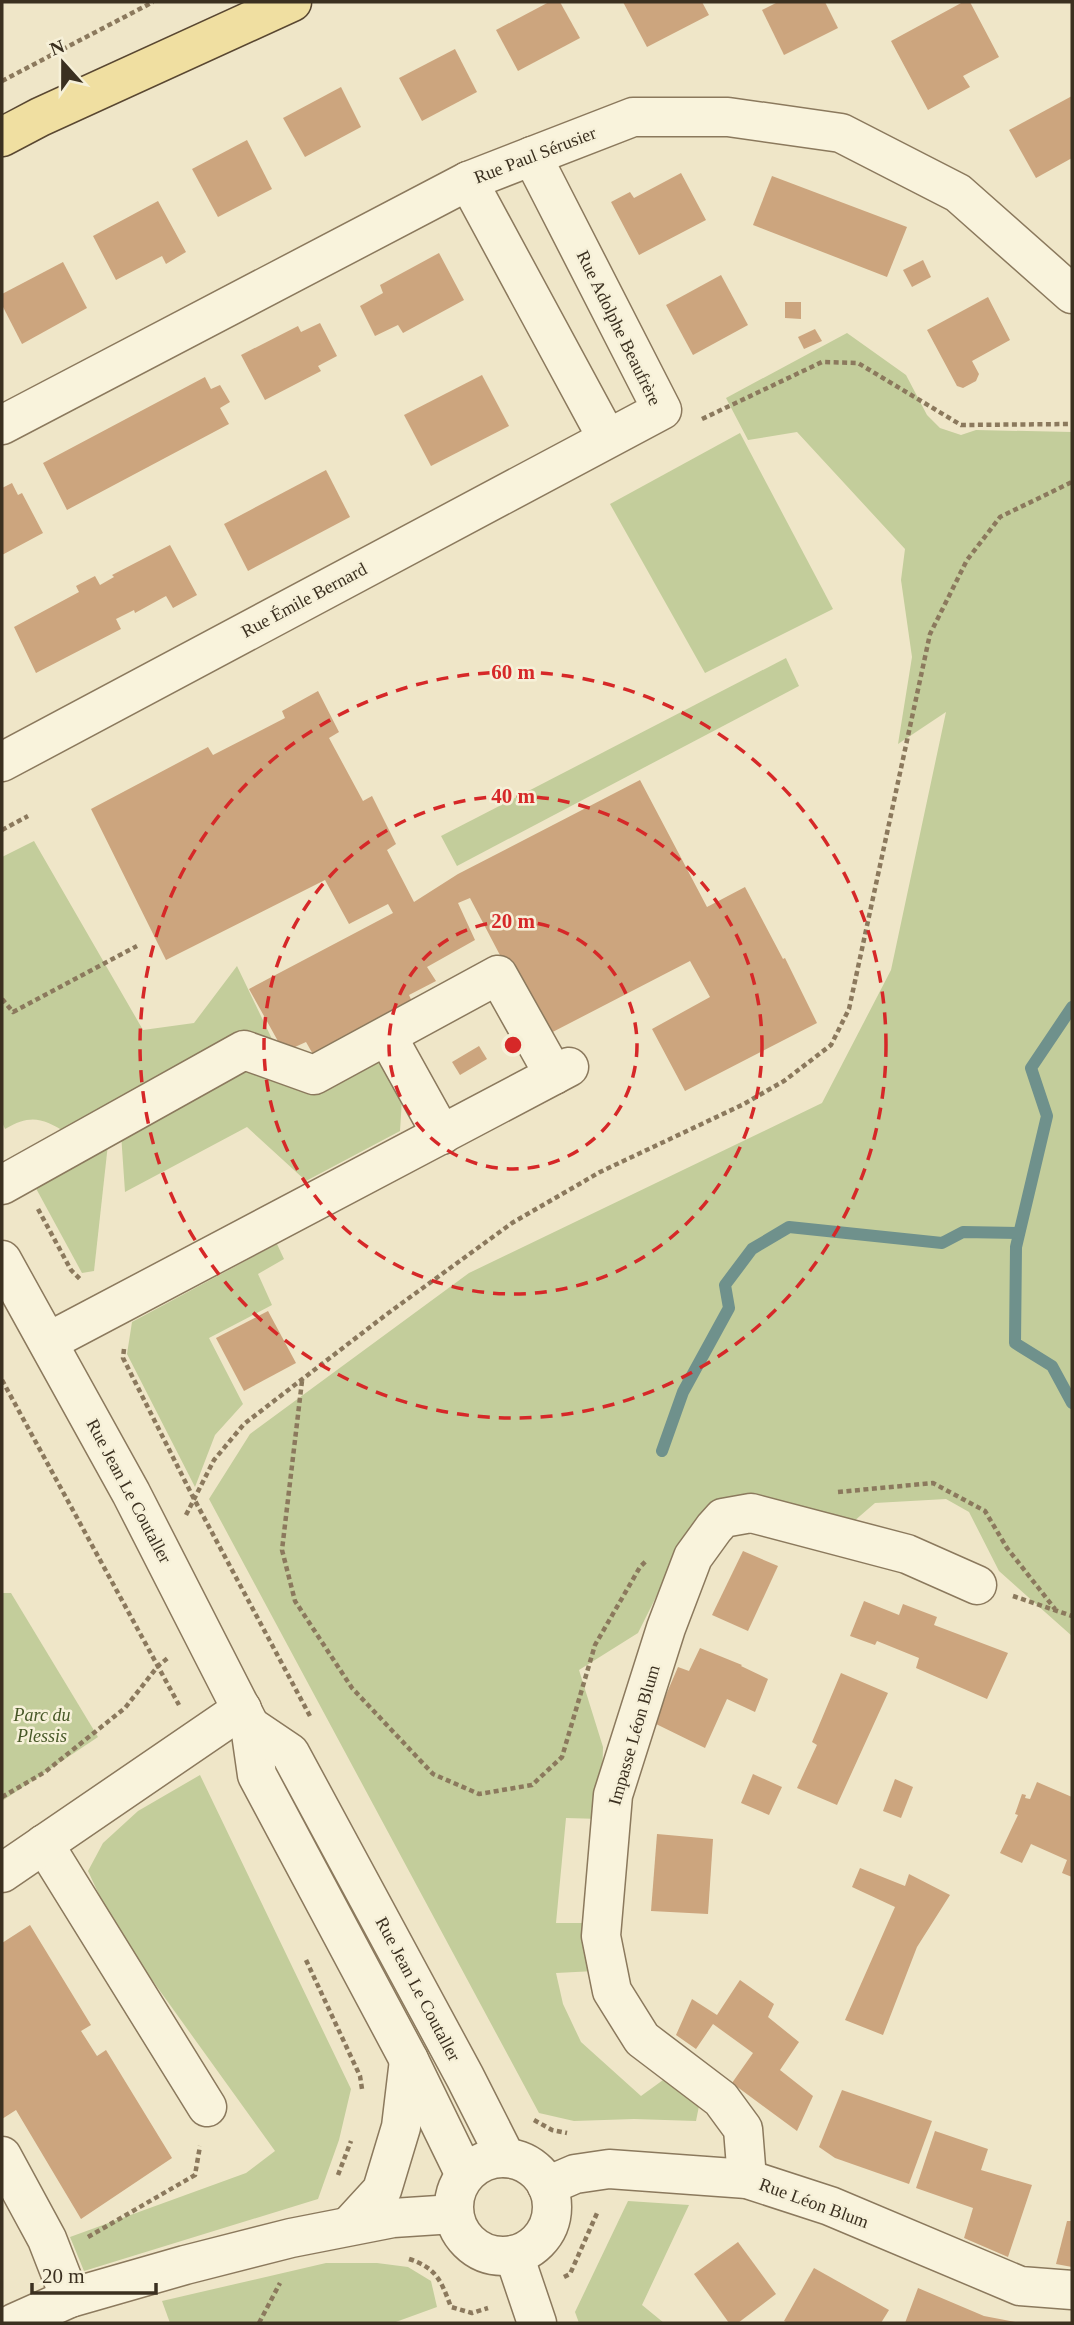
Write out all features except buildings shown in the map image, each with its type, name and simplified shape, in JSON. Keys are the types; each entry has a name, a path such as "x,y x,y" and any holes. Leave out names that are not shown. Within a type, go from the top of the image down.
{"main road":[{"path":"40,117 231,2"},
{"path":"2,137 292,2"}],"street":[{"name":"Rue Paul Sérusier","path":"2,425 468,181 633,117 728,117 841,133 958,193 1072,294"},
{"name":"Rue Adolphe Beaufrère","path":"532,156 662,410 607,438"},
{"path":"468,181 607,438"},
{"name":"Rue Émile Bernard","path":"4,755 607,438"},
{"path":"11,1180 244,1049 314,1075 498,975 561,1071 48,1342"},
{"path":"387,1036 442,1135"},
{"name":"Rue Jean Le Coutaller","path":"2,1259 203,1631 246,1718 257,1775 466,2175"},
{"name":"Impasse Léon Blum","path":"747,2179 743,2129 721,2099 642,2039 612,1992 601,1937 613,1795 684,1580 693,1557 723,1518 751,1513 907,1554 977,1585"},
{"path":"2,1873 246,1718"},
{"name":"Rue Jean Le Coutaller","path":"246,1718 290,1753 506,2158"},
{"path":"44,1844 207,2107"},
{"path":"349,2226 382,2190 401,2127 408,2060"},
{"path":"2,2156 47,2239 70,2298"},
{"path":"506,2158 523,2162 537,2172 547,2186 552,2214 548,2228 528,2250 514,2255 497,2256 482,2252 468,2243 458,2230 454,2200 458,2186 477,2165 506,2158"},
{"name":"Rue Léon Blum","path":"547,2186 575,2174 609,2169 747,2179 830,2206 1020,2286 1072,2290"},
{"path":"14,2323 70,2298 198,2261 349,2226 393,2218 454,2214"},
{"path":"514,2255 537,2323"}],"path":[{"path":"2,81 153,2"},
{"path":"662,410 694,423 822,362 858,363 961,425 1072,424"},
{"path":"155,1540 190,1512 214,1461 244,1424 387,1314 512,1223 600,1172 742,1105 774,1087 831,1045 849,1009 930,634 967,560 1000,517 1072,482"},
{"path":"2,830 28,816"},
{"path":"2,999 13,1012 137,946"},
{"path":"11,1180 71,1270 80,1280 104,1283 126,1318 123,1358 195,1500 313,1720"},
{"path":"302,1381 282,1550 295,1601 352,1688 433,1774 479,1794 532,1785 562,1757 596,1645 640,1567 649,1558"},
{"path":"825,1493 933,1483 985,1511 1007,1548 1055,1609"},
{"path":"977,1585 1072,1616"},
{"path":"2,1797 45,1772 125,1708 158,1666 203,1631"},
{"path":"54,2257 195,2175 207,2107"},
{"path":"532,2119 552,2130 588,2136 609,2169"}],"green space":[{"path":"847,333 906,375 927,415 940,428 961,435 976,430 1072,432 1072,1636 999,1571 969,1512 946,1499 875,1503 853,1522 685,1539 638,1633 579,1670 603,1747 601,1819 566,1818 556,1923 592,1923 595,1971 556,1973 563,2004 581,2042 641,2096 670,2075 699,2106 696,2121 574,2121 539,2113 209,1499 250,1434 469,1273 822,1103 891,970 946,712 898,744 912,657 901,580 905,549 797,432 748,440 726,398"},
{"path":"740,433 833,609 705,673 610,504"},
{"path":"786,658 799,686 457,866 441,836"},
{"path":"34,841 143,1030 194,1023 237,966 295,1087 381,1053 402,1099 400,1131 306,1181 247,1127 125,1192 120,1119 67,1133 36,1120 22,1121 5,1129 2,1122 2,857"},
{"path":"109,1135 94,1271 82,1273 32,1181"},
{"path":"277,1244 284,1259 258,1274 272,1305 209,1338 243,1404 215,1435 195,1487 127,1354 132,1322"},
{"name":"Parc du Plessis","path":"2,1593 11,1593 98,1737 2,1801"},
{"path":"200,1775 351,2089 339,2140 318,2199 84,2271 70,2237 246,2173 275,2151 114,1927 88,1871 103,1843 138,1811"},
{"path":"628,2201 689,2205 642,2305 664,2323 579,2323 575,2312"},
{"path":"326,2263 377,2263 408,2267 431,2281 437,2307 393,2323 170,2323 162,2301"}],"waterway":[{"path":"1072,1007 1031,1068 1047,1116 1016,1247 1015,1343 1052,1366 1072,1403"},
{"path":"662,1451 683,1392 729,1308 725,1285 752,1249 789,1227 942,1243 963,1232 1019,1233"}]}
